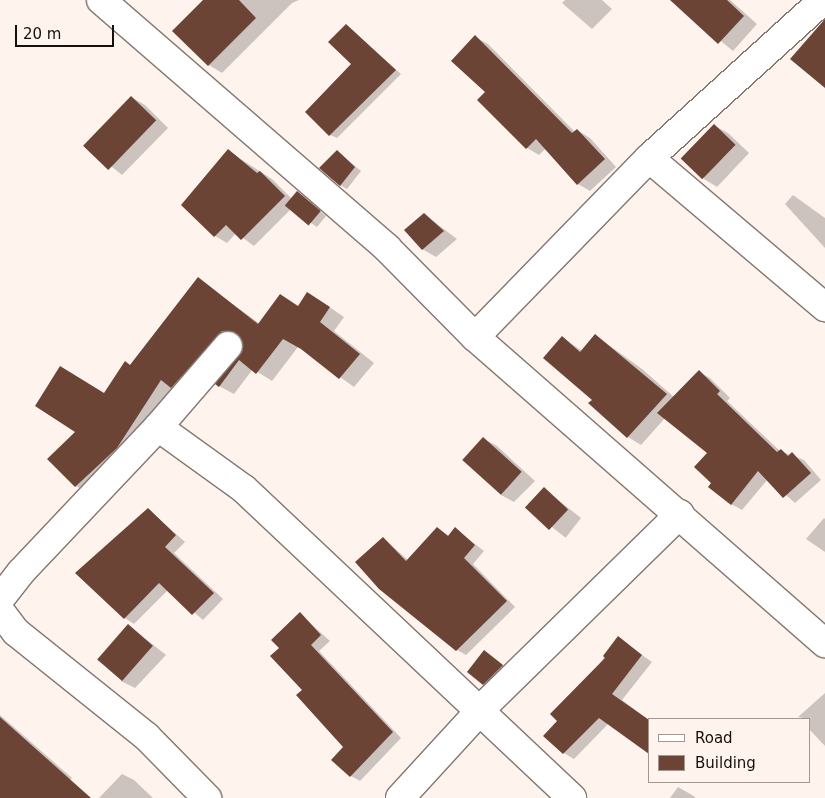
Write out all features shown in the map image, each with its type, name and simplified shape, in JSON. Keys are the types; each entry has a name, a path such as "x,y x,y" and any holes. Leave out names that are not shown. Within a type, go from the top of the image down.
{"street":[{"path":"101,0 387,248 475,337 680,514 825,643"},
{"path":"475,337 649,158 823,0"},
{"path":"649,158 825,307"},
{"path":"0,599 21,572 158,427 228,346"},
{"path":"158,427 244,488 572,798"},
{"path":"400,798 481,712 487,703 680,514"},
{"path":"0,611 16,632 147,737 207,798"}],"building":[{"path":"203,0 239,0 256,18 208,66 172,31"},
{"path":"670,0 727,0 744,16 718,44"},
{"path":"825,19 825,88 790,59"},
{"path":"346,24 396,70 329,136 305,112 351,64 328,42"},
{"path":"475,35 572,133 577,129 605,159 577,185 536,139 526,149 477,100 485,92 451,61"},
{"path":"131,96 156,120 108,170 83,146"},
{"path":"714,124 736,145 702,179 681,159"},
{"path":"228,149 257,173 260,171 285,196 241,240 226,225 214,237 181,205"},
{"path":"337,150 355,167 340,186 319,168"},
{"path":"297,191 321,211 309,225 285,206"},
{"path":"424,213 444,231 422,250 404,230"},
{"path":"198,277 258,324 280,294 298,306 307,292 330,307 320,322 360,354 339,379 301,349 283,339 256,374 239,360 219,387 215,384 243,348 238,334 222,331 171,388 161,380 117,448 75,487 47,459 75,432 35,406 60,366 104,393 125,361 130,365"},
{"path":"595,334 667,394 627,438 588,403 592,400 543,358 562,336 580,352"},
{"path":"699,370 720,391 717,394 777,452 781,449 788,456 792,452 811,473 783,498 758,471 731,505 708,487 711,483 694,467 707,453 657,413"},
{"path":"483,437 522,472 501,495 462,460"},
{"path":"544,487 568,510 549,530 525,507"},
{"path":"148,508 176,535 165,547 214,593 192,615 159,583 124,619 75,573"},
{"path":"437,527 448,536 455,527 475,545 464,558 507,601 456,651 379,589 355,562 383,537 406,561"},
{"path":"300,612 321,635 311,645 393,732 350,777 331,760 343,747 296,695 302,690 270,656 279,648 271,640"},
{"path":"128,624 153,646 122,681 97,659"},
{"path":"618,636 642,655 612,694 648,719 648,753 599,718 563,754 543,736 557,721 550,714 605,658 603,656"},
{"path":"484,650 503,665 483,685 467,672"},
{"path":"0,717 91,798 0,798"}]}
